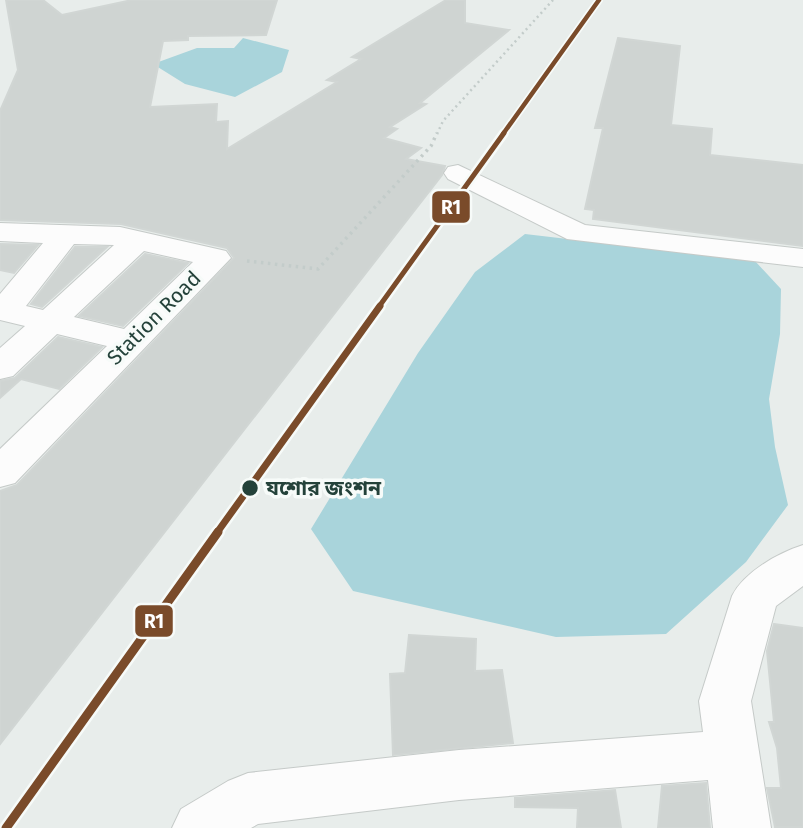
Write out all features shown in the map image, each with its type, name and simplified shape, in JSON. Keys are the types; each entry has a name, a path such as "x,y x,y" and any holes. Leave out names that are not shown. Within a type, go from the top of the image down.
{"street":[{"path":"458,173 578,233 803,258"},
{"name":"Station Road","path":"0,232 120,236 215,258"},
{"path":"66,234 2,311 132,341"},
{"path":"0,368 137,240"},
{"name":"Station Road","path":"0,473 215,258"},
{"path":"742,828 725,701 755,596 803,562"},
{"path":"201,828 248,799 459,775 732,754"}],"path":[{"path":"215,258 318,269 431,146 443,121 553,0"}],"water":[{"path":"243,38 289,50 282,72 235,97 185,84 153,64 197,48 234,48"},
{"path":"525,234 755,261 781,289 780,334 769,399 775,447 788,505 746,562 666,634 556,637 353,591 311,529 418,353 475,272"}],"building":[{"path":"6,0 43,0 62,15 132,0 277,0 266,35 188,36 188,40 163,41 150,107 217,104 216,122 228,121 227,149 337,82 327,80 361,59 352,57 446,0 465,0 465,23 509,30 420,103 426,104 390,127 397,129 384,138 421,148 406,159 445,166 442,175 0,744 0,491 17,485 234,258 227,248 121,224 0,220 0,111 18,70"},
{"path":"618,38 680,46 671,125 712,129 710,155 803,165 803,246 593,219 594,210 585,209 603,128 595,128"},
{"path":"0,244 38,245 14,273 0,270"},
{"path":"75,247 107,247 42,307 31,304"},
{"path":"145,254 188,263 123,326 79,316"},
{"path":"58,337 102,347 59,389 21,379 0,398 0,381 15,378"},
{"path":"774,624 803,628 803,827 775,827 767,788 781,788 777,748 769,722 774,722 767,651"},
{"path":"409,635 476,639 475,671 502,670 513,743 393,755 390,674 405,673"},
{"path":"706,783 710,828 658,828 662,786"},
{"path":"615,790 621,828 577,828 578,808 515,807 515,798"}],"transit line":[{"name":"R1","path":"6,828 599,0"}],"place":[{"name":"যশোর জংশন","path":"250,488"}]}
